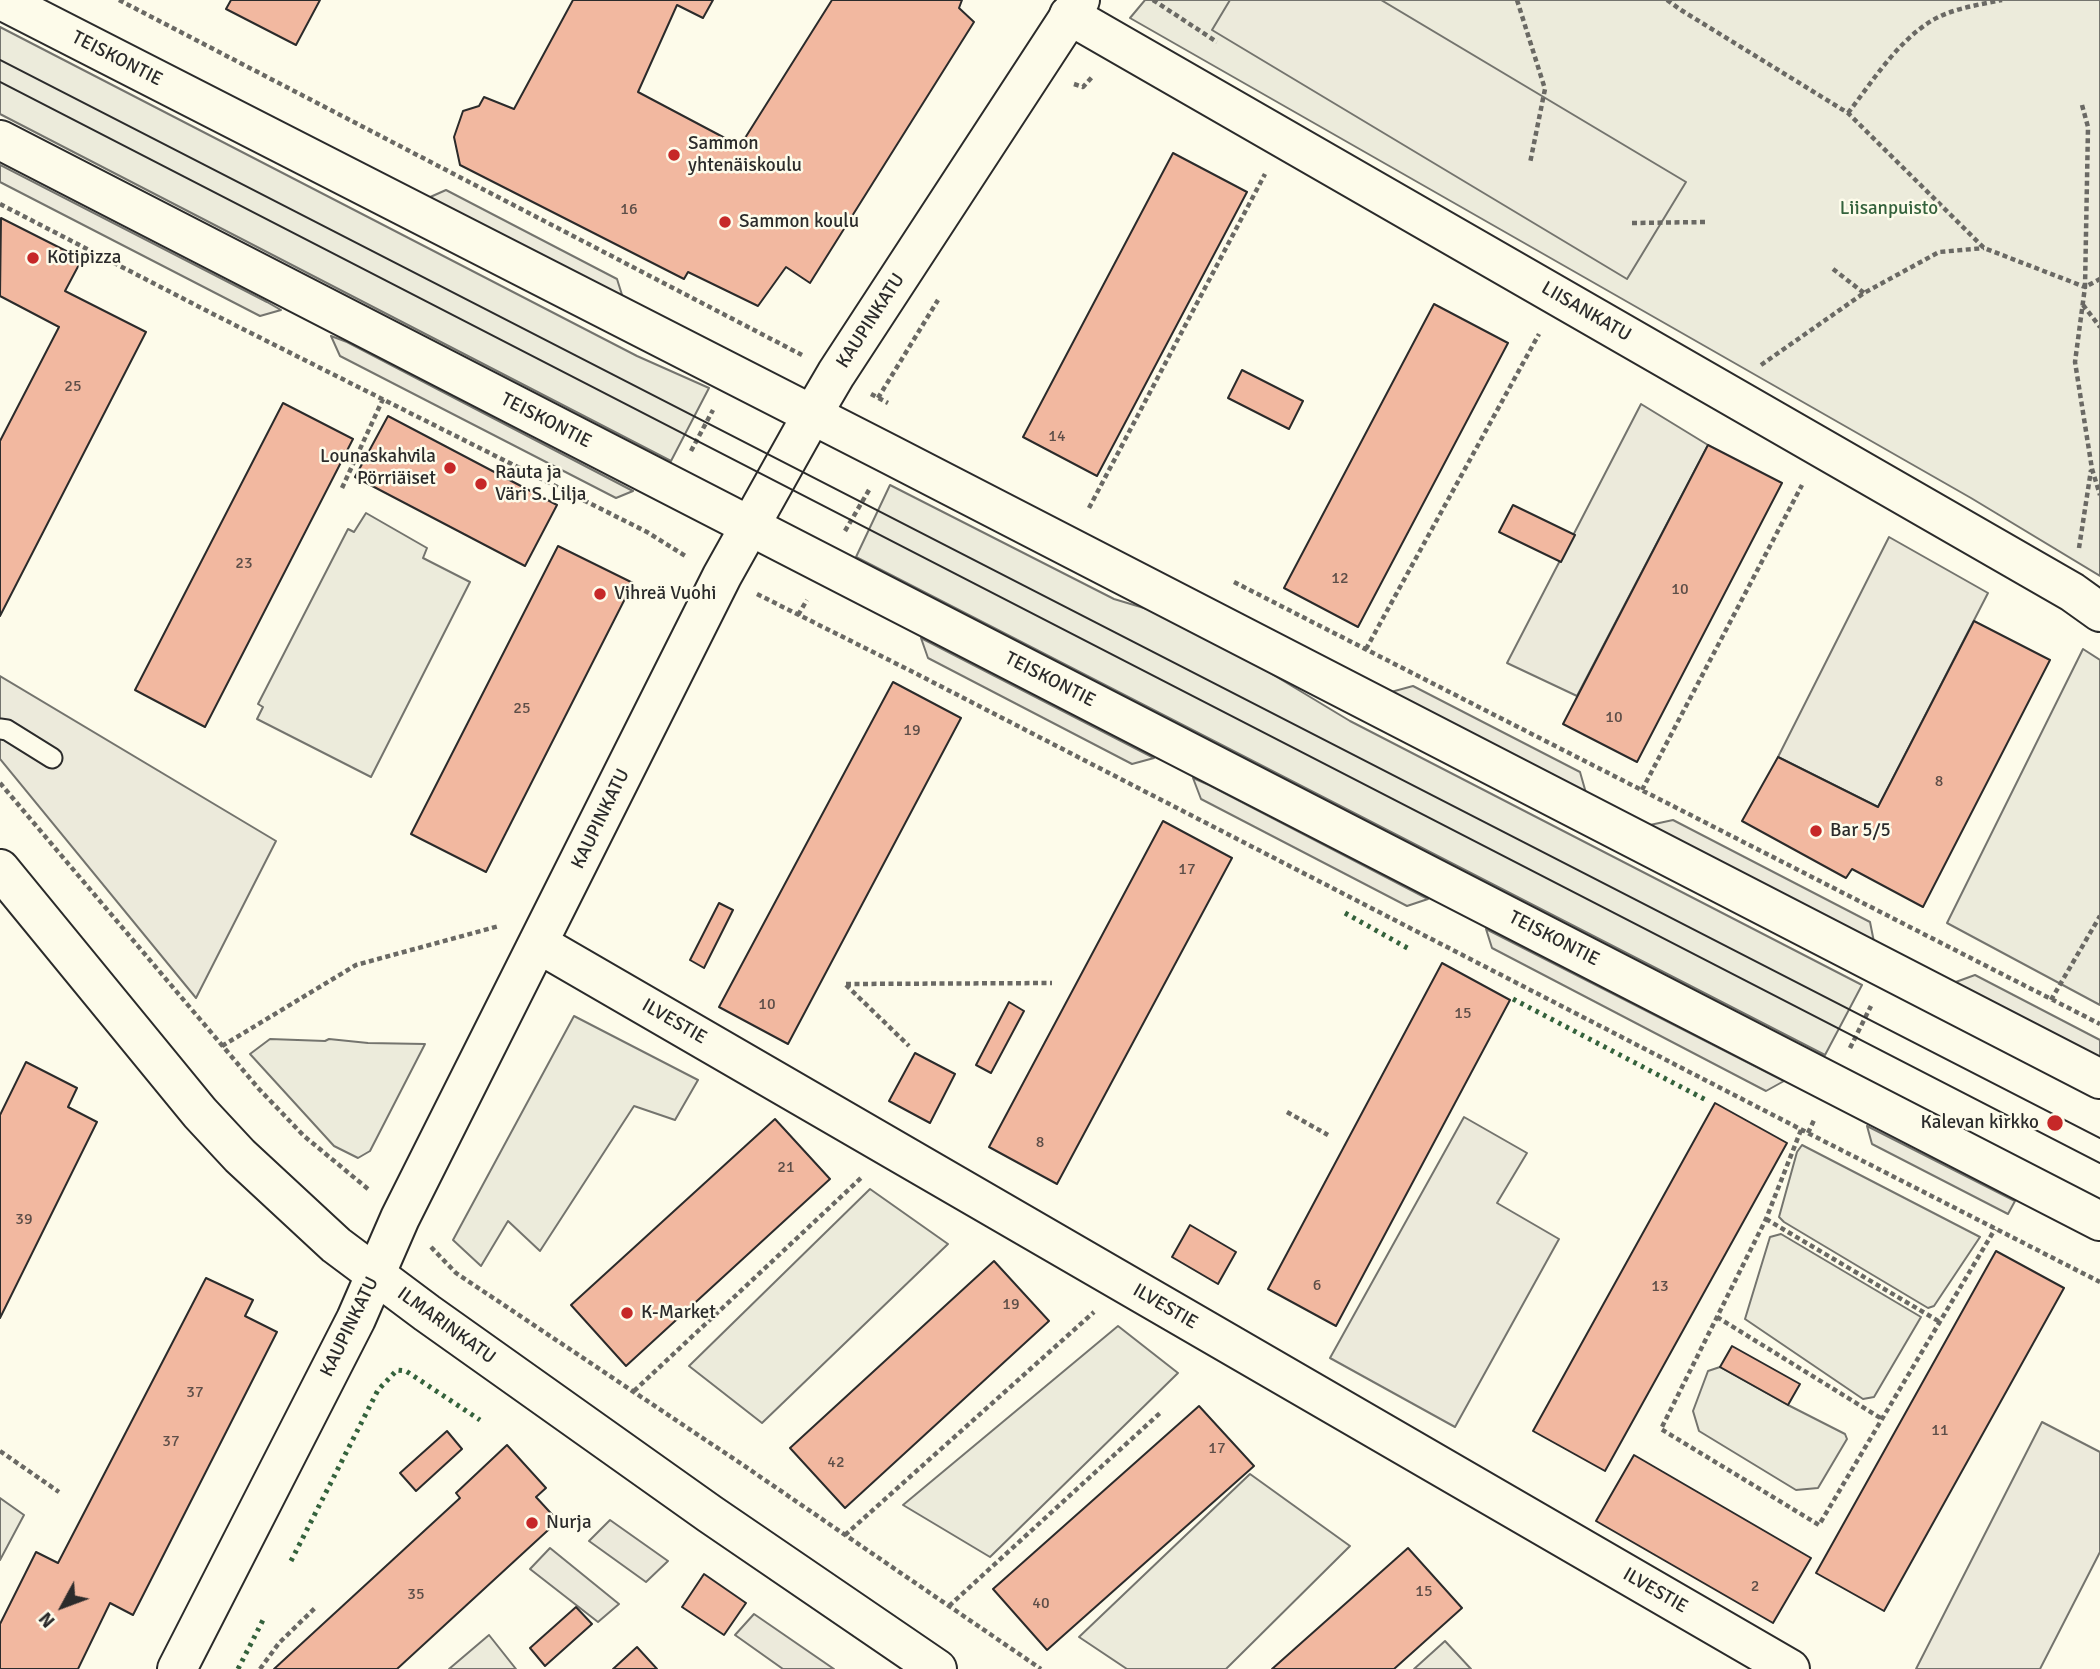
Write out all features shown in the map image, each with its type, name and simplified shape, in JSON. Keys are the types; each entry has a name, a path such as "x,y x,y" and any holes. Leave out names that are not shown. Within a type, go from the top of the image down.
{"street":[{"name":"TEISKONTIE","path":"1,0 733,373 2100,1079"},
{"name":"KAUPINKATU","path":"177,1669 376,1276 400,1218 722,576 836,374 1075,8"},
{"name":"LIISANKATU","path":"1075,8 1723,391 2072,592 2100,612"},
{"name":"TEISKONTIE","path":"0,140 2100,1221"},
{"name":"ILMARINKATU","path":"0,869 201,1113 240,1156 336,1245 710,1514 937,1669"},
{"name":"ILVESTIE","path":"539,944 1790,1669"}],"lane":[{"path":"0,729 7,730 52,758"}],"path":[{"path":"119,0 797,352 889,404"},
{"path":"1153,0 1217,42"},
{"path":"1517,0 1545,89 1530,163"},
{"path":"1667,0 1848,113 1984,248 2084,287 2100,279"},
{"path":"1848,113 1905,42 1930,22 1964,8 2002,0"},
{"path":"2082,105 2088,127 2084,287 2075,362 2092,469 2100,495"},
{"path":"1101,514 1089,508 1269,165"},
{"path":"0,204 647,532 722,576 2100,1282"},
{"path":"1632,223 1706,222"},
{"path":"1723,391 1864,293 1939,253 1984,248"},
{"path":"1833,269 1864,293"},
{"path":"2082,305 2100,327"},
{"path":"1366,649 1544,325"},
{"path":"647,532 733,373"},
{"path":"342,488 383,399"},
{"path":"798,615 889,454"},
{"path":"1642,790 1806,478"},
{"path":"1234,581 2100,1024"},
{"path":"0,783 259,1089 304,1136 363,1185"},
{"path":"2051,1000 2100,916"},
{"path":"222,1046 356,965 499,926"},
{"path":"1808,1133 1911,928"},
{"path":"909,1046 846,984 1052,983"},
{"path":"1287,1112 1328,1135"},
{"path":"1801,1129 1766,1219 1661,1429 1819,1525 1995,1229"},
{"path":"634,1391 892,1149"},
{"path":"1766,1219 1940,1321"},
{"path":"456,1273 1041,1669"},
{"path":"845,1535 1127,1284"},
{"path":"1717,1317 1882,1419"},
{"path":"949,1606 1160,1413"},
{"path":"0,1451 58,1492"},
{"path":"260,1669 279,1643 316,1607"}],"green space":[{"name":"Liisanpuisto","path":"1145,0 2100,0 2100,576 1971,498 1130,18"},
{"path":"0,27 637,356 709,388 671,461 0,114"},
{"path":"890,485 1114,599 1189,624 1350,721 1862,985 1825,1055 856,557"},
{"path":"366,513 427,548 423,558 470,582 371,777 257,719 263,707 258,704 348,529 354,532"},
{"path":"2083,649 2100,660 2100,1005 1947,923"},
{"path":"574,1016 698,1080 675,1120 634,1106 540,1251 508,1221 481,1266 453,1240"},
{"path":"270,1039 425,1044 370,1151 358,1158 334,1146 250,1054"},
{"path":"1802,1145 1980,1237 1934,1306 1928,1308 1779,1217 1797,1152"},
{"path":"870,1189 948,1244 762,1423 689,1366"},
{"path":"1781,1234 1921,1317 1874,1397 1863,1399 1745,1319 1770,1237"},
{"path":"1118,1326 1178,1373 990,1557 903,1505"},
{"path":"1720,1367 1845,1434 1847,1439 1818,1488 1796,1490 1699,1431 1693,1411 1708,1371"},
{"path":"1250,1474 1350,1546 1226,1669 1127,1669 1079,1637"},
{"path":"0,1498 24,1515 0,1560"},
{"path":"489,1635 516,1669 449,1669"},
{"path":"1445,1641 1471,1669 1414,1669"}],"shaded area":[{"path":"1230,0 1381,0 1686,182 1627,279 1212,30"},
{"path":"0,165 281,310 260,316 0,182"},
{"path":"446,190 617,279 623,298 428,198"},
{"path":"331,336 633,491 616,498 340,356"},
{"path":"1641,404 1708,445 1577,696 1507,663"},
{"path":"1889,537 1988,593 1878,807 1778,757"},
{"path":"921,638 1154,758 1132,764 928,658"},
{"path":"0,676 276,841 196,998 0,759"},
{"path":"1413,686 1580,772 1586,793 1391,692"},
{"path":"1193,778 1428,899 1407,906 1201,799"},
{"path":"1673,820 1870,922 1874,942 1650,825"},
{"path":"1486,929 1784,1081 1766,1091 1492,948"},
{"path":"1975,975 2100,1040 2100,1058 1953,983"},
{"path":"1464,1117 1527,1153 1497,1203 1559,1239 1455,1427 1330,1358"},
{"path":"1867,1126 2015,1201 2008,1214 1872,1144"},
{"path":"2042,1422 2100,1452 2100,1552 2040,1669 1916,1669"},
{"path":"610,1520 668,1561 646,1582 589,1541"},
{"path":"550,1548 619,1604 598,1622 530,1569"},
{"path":"754,1614 834,1669 783,1669 735,1635"}],"building":[{"path":"231,0 320,0 296,45 226,9"},
{"name":"Sammon koulu","path":"573,0 713,0 703,18 677,5 638,92 740,146 832,0 962,0 959,8 974,22 810,283 786,267 758,306 688,272 684,279 460,165 454,137 463,111 479,106 484,97 514,109"},
{"path":"1173,153 1247,192 1097,476 1023,437"},
{"path":"1,218 82,259 65,291 146,332 0,616 0,441 59,327 0,296"},
{"path":"1434,304 1508,343 1358,627 1284,588"},
{"path":"1242,370 1303,401 1289,429 1228,398"},
{"path":"283,403 353,439 205,727 135,690"},
{"path":"388,416 557,505 525,566 355,477"},
{"path":"1708,445 1782,483 1637,762 1563,724"},
{"path":"1513,505 1575,535 1561,562 1499,532"},
{"path":"558,546 633,583 486,872 411,834"},
{"path":"1974,621 2050,660 1923,907 1852,869 1846,878 1742,821 1778,757 1878,807"},
{"path":"893,682 961,718 788,1044 719,1007"},
{"path":"1163,821 1232,858 1057,1184 989,1147"},
{"path":"719,903 733,910 704,968 690,960"},
{"path":"1442,963 1510,1000 1336,1326 1268,1289"},
{"path":"1009,1002 1024,1011 991,1073 976,1065"},
{"path":"915,1053 955,1074 930,1123 889,1101"},
{"path":"26,1062 77,1088 68,1107 97,1122 0,1318 0,1115"},
{"path":"1715,1103 1787,1143 1605,1471 1533,1431"},
{"path":"775,1119 830,1179 626,1366 571,1305"},
{"path":"1190,1225 1236,1252 1218,1284 1172,1257"},
{"path":"1996,1251 2064,1288 1884,1611 1816,1573"},
{"path":"994,1261 1049,1321 845,1508 790,1448"},
{"path":"206,1278 253,1300 245,1316 277,1332 133,1615 110,1603 78,1669 0,1669 0,1624 36,1552 58,1563"},
{"path":"1732,1346 1800,1384 1788,1405 1720,1367"},
{"path":"1199,1406 1254,1466 1047,1650 993,1589"},
{"path":"447,1431 462,1449 416,1491 400,1473"},
{"path":"507,1445 546,1488 536,1497 558,1521 397,1669 274,1669 460,1498 456,1493"},
{"path":"1634,1455 1811,1558 1773,1623 1596,1521"},
{"path":"1408,1548 1462,1608 1394,1669 1272,1669"},
{"path":"704,1574 746,1603 724,1635 682,1607"},
{"path":"576,1607 592,1624 545,1666 530,1648"},
{"path":"637,1647 657,1669 613,1669"}],"tram line":[{"path":"0,60 2100,1138"},
{"path":"0,82 2100,1163"}],"hedge":[{"path":"1345,913 1411,950"},
{"path":"1513,999 1708,1101"},
{"path":"291,1561 378,1390 397,1370 406,1371 480,1420"},
{"path":"238,1669 263,1620"}],"place":[{"name":"Sammon yhtenäiskoulu","path":"674,155"},
{"name":"Sammon koulu","path":"725,222"},
{"name":"Kotipizza","path":"33,258"},
{"name":"Lounaskahvila Pörriäiset","path":"450,468"},
{"name":"Rauta ja Väri S. Lilja","path":"481,484"},
{"name":"Vihreä Vuohi","path":"600,594"},
{"name":"Bar 5/5","path":"1816,831"},
{"name":"Kalevan kirkko","path":"2055,1123"},
{"name":"K-Market","path":"627,1313"},
{"name":"Nurja","path":"532,1523"}]}
